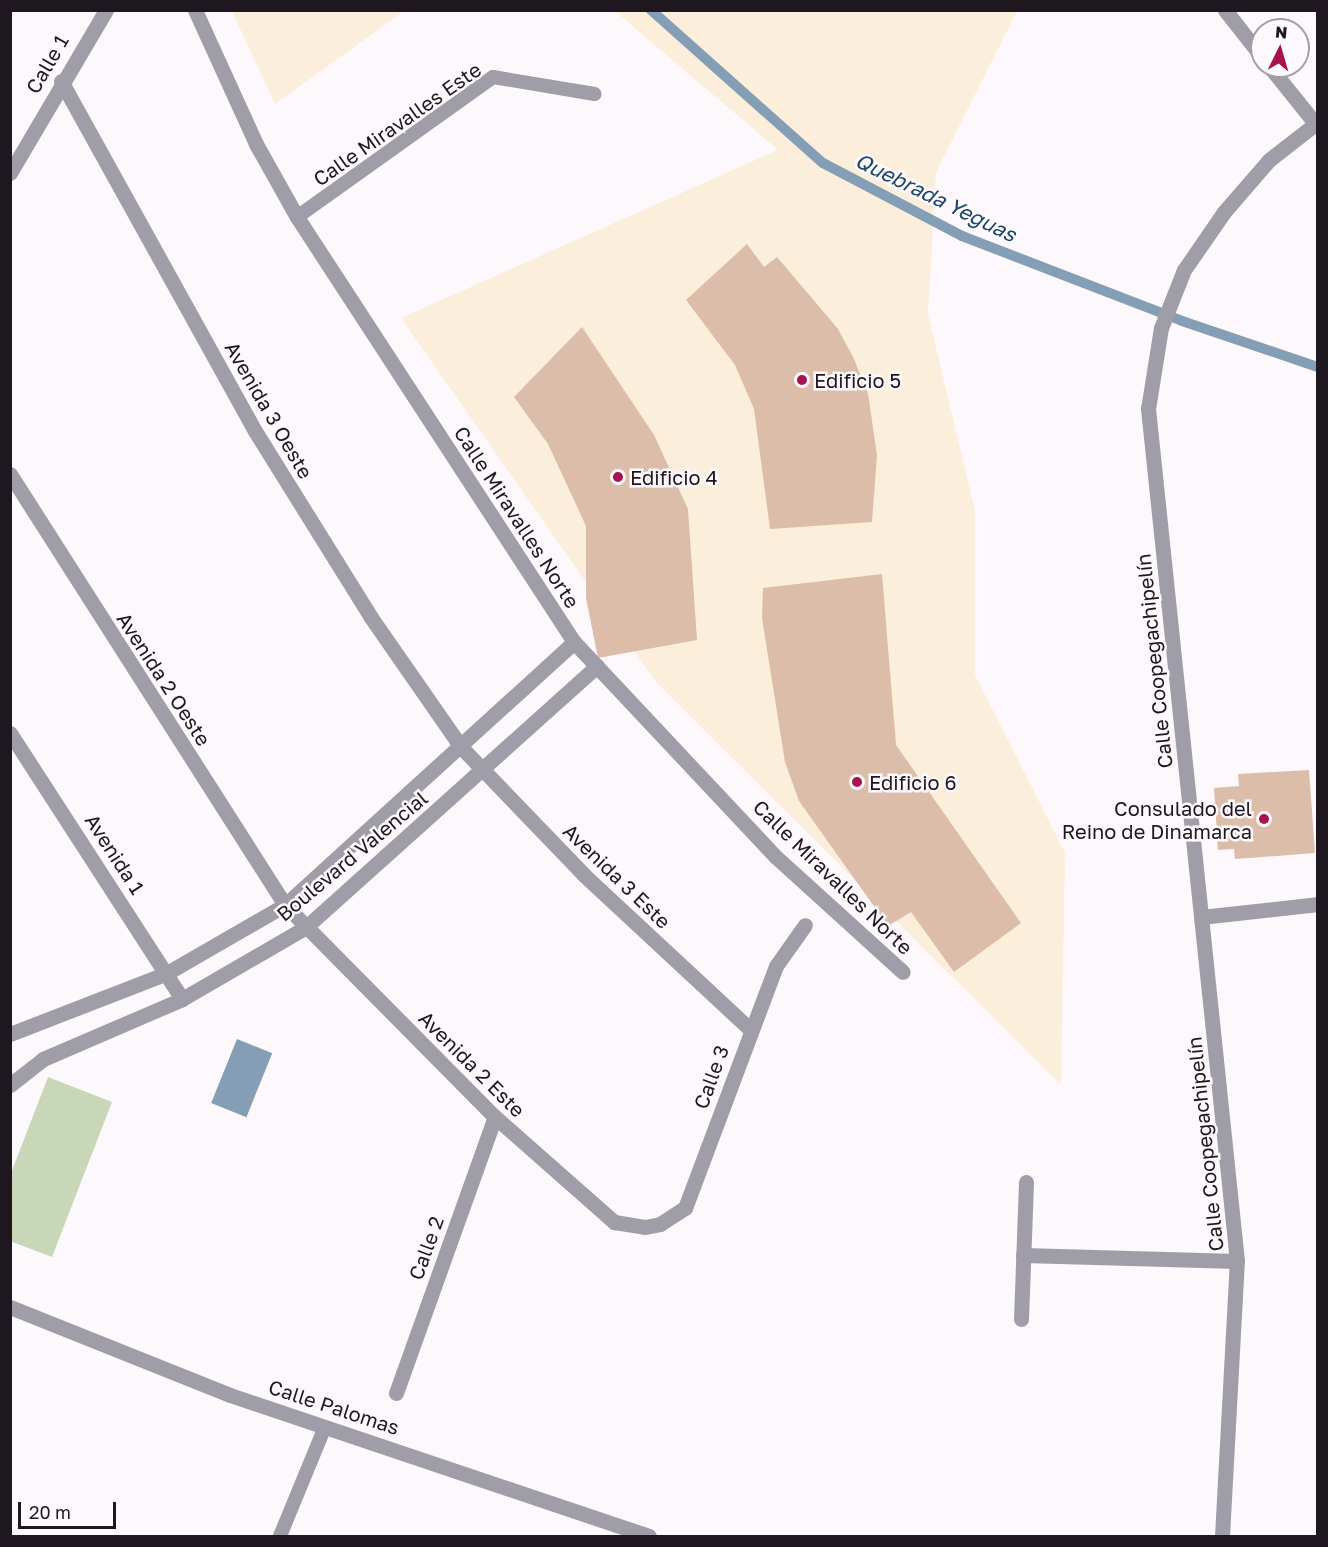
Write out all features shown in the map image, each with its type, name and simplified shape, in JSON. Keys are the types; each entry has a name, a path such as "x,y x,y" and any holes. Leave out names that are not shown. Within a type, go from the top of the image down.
{"street":[{"name":"Calle 1","path":"10,172 61,81 106,10"},
{"name":"Calle Miravalles Norte","path":"195,10 256,144 297,217 574,642 776,857 903,972"},
{"path":"1225,10 1250,42"},
{"path":"1278,78 1316,126"},
{"name":"Avenida 3 Oeste","path":"61,81 255,431 370,616 461,747"},
{"name":"Calle Coopegachipelín","path":"1222,1536 1238,1261 1148,409 1161,328 1184,270 1224,212 1269,160 1316,126"},
{"name":"Avenida 2 Oeste","path":"10,474 285,905"},
{"name":"Boulevard Valencial","path":"10,1034 167,973 285,905 574,642"},
{"name":"Boulevard Valencial","path":"10,1084 43,1059 182,999 306,927 482,772 597,666"},
{"name":"Avenida 1","path":"10,733 182,999"},
{"name":"Avenida 3 Este","path":"461,747 482,772 584,875 750,1029"},
{"path":"1201,917 1317,904"},
{"name":"Avenida 2 Este","path":"285,905 495,1118 614,1222 645,1227"},
{"name":"Calle 3","path":"645,1227 660,1224 685,1208 750,1029 777,966 805,925"},
{"name":"Calle 2","path":"396,1393 495,1118"},
{"path":"1021,1319 1026,1182"},
{"path":"1023,1255 1238,1261"},
{"name":"Calle Palomas","path":"10,1307 230,1395 648,1536"}],"lane":[{"name":"Calle Miravalles Este","path":"297,217 493,77 595,94"},
{"path":"280,1536 325,1426"}],"shaded area":[{"path":"232,11 404,11 275,104"},
{"path":"615,11 1017,11 936,172 928,314 975,511 975,675 1065,853 1061,1085 656,682 401,318 778,150"}],"green space":[{"path":"48,1077 112,1102 52,1257 10,1241 11,1173"}],"water":[{"path":"237,1039 272,1053 246,1117 211,1103"}],"building":[{"name":"Edificio 5","path":"747,244 764,267 777,257 838,329 854,359 868,394 877,455 872,522 770,529 754,409 735,365 686,300"},
{"name":"Edificio 4","path":"582,327 654,435 688,509 697,640 598,658 586,598 586,526 548,444 514,397"},
{"name":"Edificio 6","path":"882,574 896,745 1021,923 954,972 911,912 888,926 799,801 785,762 762,618 763,588"},
{"name":"Consulado del Reino de Dinamarca","path":"1309,770 1315,853 1235,859 1234,849 1218,850 1214,788 1239,786 1238,774"}],"waterway":[{"name":"Quebrada Yeguas","path":"651,10 823,163 962,236 1182,321 1318,367"}],"place":[{"name":"Edificio 5","path":"802,380"},
{"name":"Edificio 4","path":"618,477"},
{"name":"Edificio 6","path":"857,782"},
{"name":"Consulado del Reino de Dinamarca","path":"1264,819"}]}
